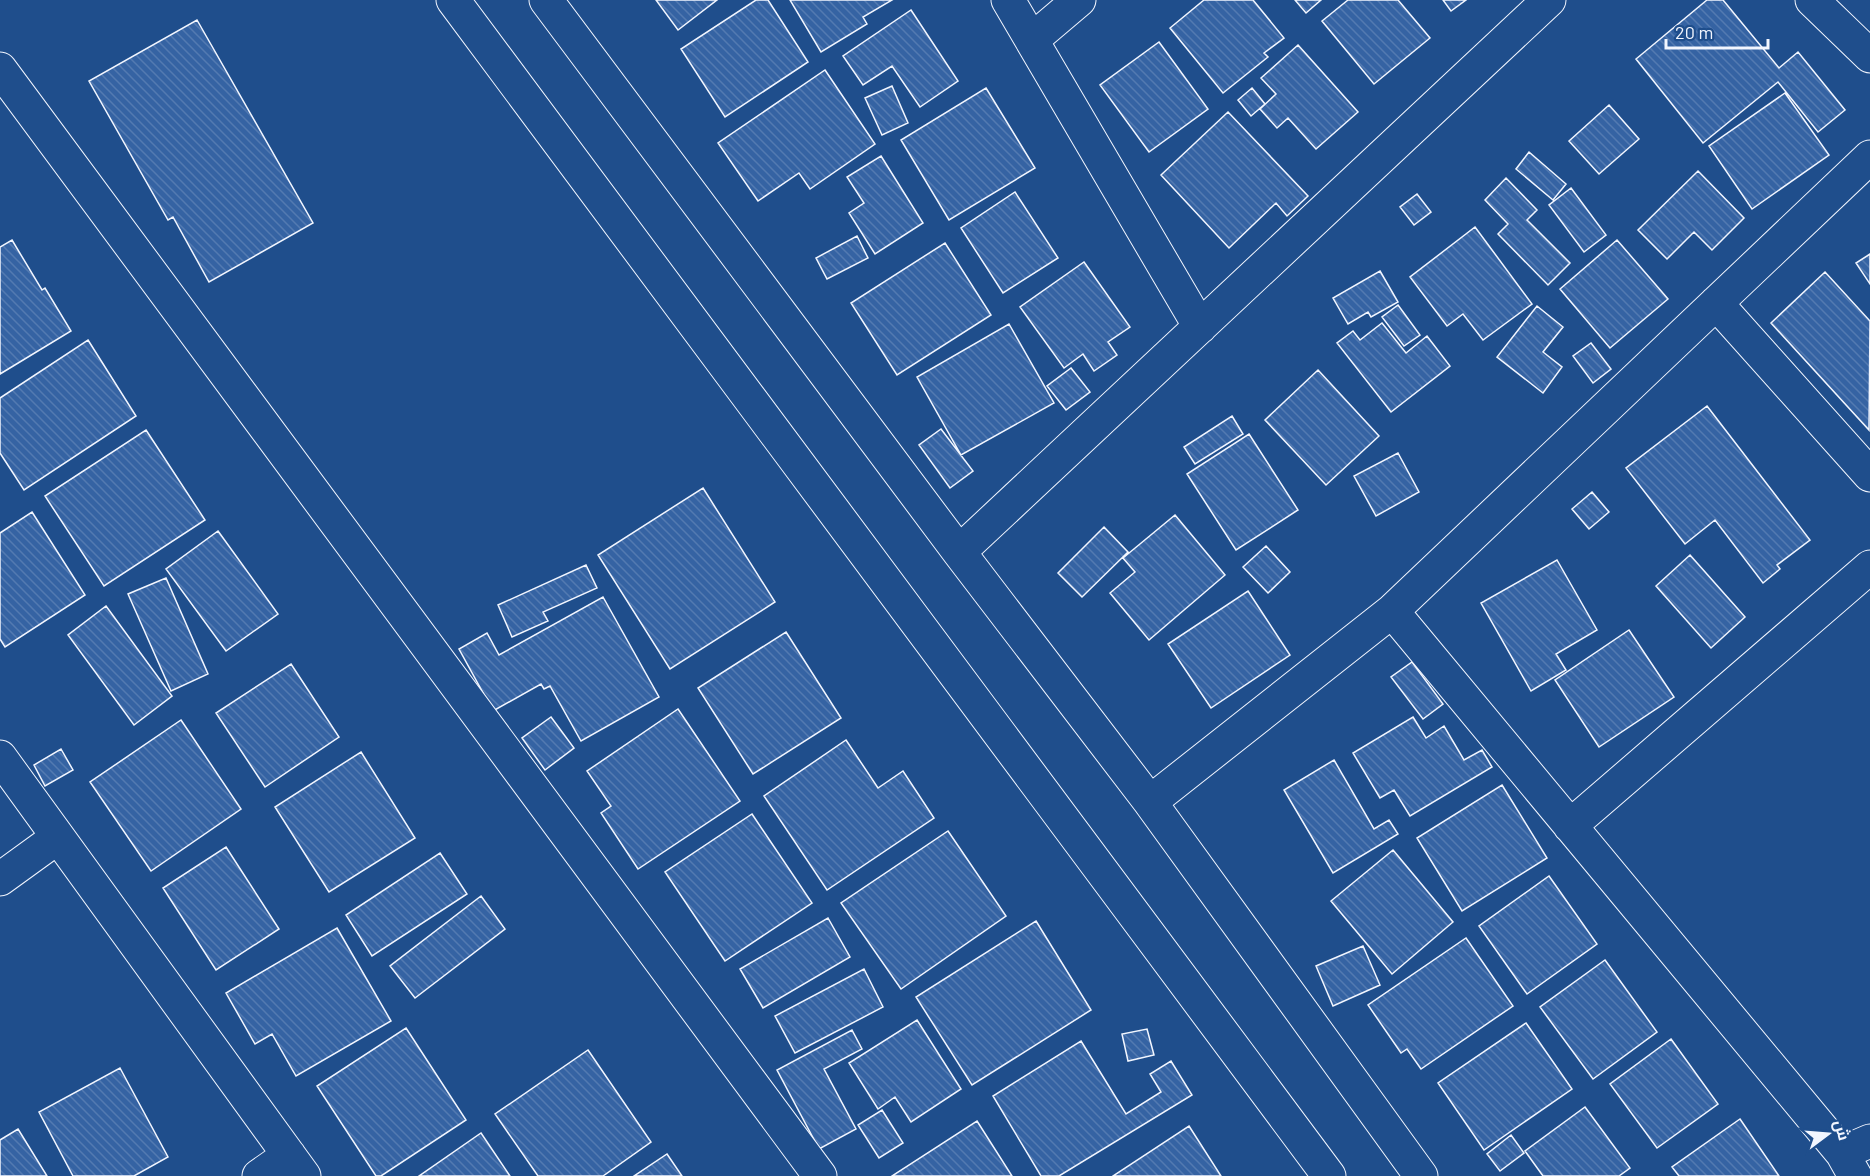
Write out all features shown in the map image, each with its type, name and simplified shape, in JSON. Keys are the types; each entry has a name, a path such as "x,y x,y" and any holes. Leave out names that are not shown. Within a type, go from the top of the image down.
{"street":[{"path":"453,0 1329,1176"},
{"path":"546,0 648,133 959,552 1150,802 1421,1176"},
{"path":"1008,0 1033,39 1200,327"},
{"path":"1033,39 1079,0"},
{"path":"959,552 1550,0"},
{"path":"1812,0 1870,56"},
{"path":"3,83 820,1176"},
{"path":"1150,802 1392,611 1870,157"},
{"path":"1716,303 1870,475"},
{"path":"1570,826 1870,567"},
{"path":"1392,611 1570,826 1856,1156"},
{"path":"0,757 296,1166 259,1176"},
{"path":"0,879 58,837"}],"building":[{"path":"656,0 717,0 678,30"},
{"path":"756,0 768,0 808,62 725,117 681,49"},
{"path":"790,0 892,0 863,17 867,24 821,52"},
{"path":"1204,0 1253,0 1284,38 1264,53 1268,57 1223,93 1170,28"},
{"path":"1295,0 1321,0 1306,13"},
{"path":"1348,0 1398,0 1430,38 1374,84 1322,21"},
{"path":"1443,0 1466,0 1451,11"},
{"path":"1707,0 1723,0 1779,68 1798,52 1845,110 1818,132 1778,82 1703,143 1636,59"},
{"path":"911,10 958,81 920,107 892,66 863,85 843,56"},
{"path":"197,20 313,223 209,282 173,217 168,220 89,81"},
{"path":"1159,42 1208,109 1149,152 1100,85"},
{"path":"1298,45 1358,112 1316,149 1288,118 1277,128 1260,109 1276,94 1261,78"},
{"path":"825,70 875,144 810,189 799,173 758,201 718,143"},
{"path":"892,86 908,123 882,135 865,98"},
{"path":"986,88 1035,168 949,220 901,140"},
{"path":"1252,88 1265,104 1251,116 1238,100"},
{"path":"1785,93 1829,155 1752,209 1709,146"},
{"path":"1609,105 1639,139 1599,174 1569,141"},
{"path":"1228,112 1308,196 1287,216 1276,203 1229,248 1161,175"},
{"path":"1529,152 1566,184 1553,200 1516,169"},
{"path":"881,156 923,223 875,254 849,213 864,203 847,177"},
{"path":"1698,171 1744,218 1712,250 1694,232 1667,259 1638,230"},
{"path":"1506,178 1537,210 1527,220 1570,263 1548,285 1498,234 1508,224 1485,200"},
{"path":"1571,188 1606,235 1584,252 1549,205"},
{"path":"1015,192 1058,258 1003,293 961,228"},
{"path":"1417,194 1431,212 1414,225 1400,207"},
{"path":"1475,227 1532,304 1483,340 1463,314 1447,326 1410,277"},
{"path":"857,236 868,258 827,279 816,258"},
{"path":"12,240 42,290 45,288 71,331 0,374 0,247"},
{"path":"1617,240 1668,299 1610,348 1560,289"},
{"path":"945,243 991,315 897,375 851,303"},
{"path":"1870,254 1870,284 1856,263"},
{"path":"1084,262 1130,327 1108,342 1117,355 1094,371 1083,354 1064,368 1020,307"},
{"path":"1380,271 1398,302 1371,317 1368,312 1348,324 1333,298"},
{"path":"1825,272 1870,321 1869,430 1771,323"},
{"path":"1398,305 1420,335 1404,346 1382,317"},
{"path":"1537,306 1563,327 1543,352 1562,367 1543,393 1497,357"},
{"path":"1382,323 1406,353 1427,336 1450,366 1391,412 1337,343 1353,331 1360,340"},
{"path":"1009,324 1054,403 961,455 917,377"},
{"path":"88,340 136,416 24,490 0,453 0,398"},
{"path":"1591,343 1611,369 1593,383 1573,356"},
{"path":"1071,368 1090,392 1066,410 1047,386"},
{"path":"1318,370 1379,436 1326,485 1265,420"},
{"path":"1707,406 1810,540 1777,565 1780,569 1763,583 1715,520 1685,544 1626,468"},
{"path":"1232,416 1243,434 1195,464 1184,447"},
{"path":"941,429 973,471 950,488 919,445"},
{"path":"146,430 205,520 104,586 45,496"},
{"path":"1249,434 1298,510 1236,550 1187,474"},
{"path":"1398,453 1419,492 1376,516 1354,476"},
{"path":"703,488 775,602 670,669 598,555"},
{"path":"1592,492 1609,512 1589,529 1572,509"},
{"path":"32,512 85,595 5,647 0,639 0,533"},
{"path":"1175,515 1225,575 1149,640 1110,593 1135,572 1123,558"},
{"path":"1104,527 1128,552 1082,597 1058,573"},
{"path":"218,531 278,614 226,651 166,569"},
{"path":"1266,546 1290,572 1268,593 1243,567"},
{"path":"1690,555 1745,617 1711,648 1656,586"},
{"path":"1557,560 1597,630 1556,654 1566,670 1531,691 1481,603"},
{"path":"586,565 597,588 543,612 548,621 512,637 498,605"},
{"path":"166,578 208,674 171,691 128,594"},
{"path":"1248,591 1290,655 1211,708 1168,644"},
{"path":"603,597 659,697 581,741 550,686 544,689 541,684 493,711 459,649 487,633 499,655"},
{"path":"106,606 172,696 134,725 68,635"},
{"path":"1629,630 1674,697 1599,747 1555,680"},
{"path":"786,632 841,718 753,774 698,688"},
{"path":"1412,662 1443,704 1423,719 1391,677"},
{"path":"291,664 339,737 265,787 216,713"},
{"path":"678,709 740,801 638,869 601,813 611,806 587,771"},
{"path":"551,717 574,748 545,770 522,738"},
{"path":"1413,717 1426,738 1444,726 1464,760 1482,750 1492,767 1410,816 1394,790 1380,798 1353,753"},
{"path":"181,720 241,809 151,871 90,782"},
{"path":"846,740 878,788 903,771 934,818 827,890 764,796"},
{"path":"61,749 73,770 45,786 34,765"},
{"path":"361,752 415,838 329,892 275,807"},
{"path":"1334,760 1374,829 1389,820 1398,834 1333,873 1284,790"},
{"path":"1502,785 1547,858 1462,911 1417,838"},
{"path":"752,814 812,903 725,961 665,872"},
{"path":"948,831 1006,916 901,989 841,903"},
{"path":"226,847 279,929 216,970 163,888"},
{"path":"1393,850 1453,922 1392,974 1331,901"},
{"path":"440,853 467,894 372,956 346,915"},
{"path":"1549,876 1597,944 1527,994 1479,926"},
{"path":"481,896 505,929 415,998 390,966"},
{"path":"828,918 850,957 763,1008 740,969"},
{"path":"1036,921 1091,1010 972,1085 916,997"},
{"path":"337,928 391,1021 296,1076 272,1034 255,1044 226,993"},
{"path":"1466,938 1513,1006 1421,1069 1407,1049 1401,1053 1368,1005"},
{"path":"1363,946 1380,985 1333,1006 1316,966"},
{"path":"1605,960 1657,1032 1593,1079 1540,1007"},
{"path":"864,969 883,1007 795,1053 775,1016"},
{"path":"917,1020 961,1089 911,1122 895,1097 878,1109 849,1063"},
{"path":"1526,1023 1572,1089 1484,1150 1438,1083"},
{"path":"406,1028 466,1120 381,1176 376,1176 317,1086"},
{"path":"1147,1029 1154,1055 1128,1061 1122,1034"},
{"path":"852,1030 862,1049 824,1069 856,1129 819,1149 777,1070"},
{"path":"1671,1039 1718,1104 1657,1148 1610,1084"},
{"path":"1081,1041 1126,1114 1161,1092 1150,1074 1171,1061 1192,1095 1059,1176 1041,1176 993,1096"},
{"path":"588,1050 651,1142 603,1176 538,1176 495,1114"},
{"path":"120,1068 168,1157 134,1176 73,1176 39,1112"},
{"path":"1585,1107 1630,1168 1619,1176 1543,1176 1525,1151"},
{"path":"882,1110 903,1143 879,1158 858,1125"},
{"path":"1740,1119 1779,1176 1679,1176 1672,1167"},
{"path":"977,1121 1012,1176 892,1176"},
{"path":"1189,1126 1221,1176 1113,1176"},
{"path":"18,1129 47,1176 0,1176 0,1140"},
{"path":"481,1133 510,1176 419,1176"},
{"path":"1511,1135 1524,1153 1500,1171 1487,1154"},
{"path":"667,1154 682,1176 634,1176"}]}
